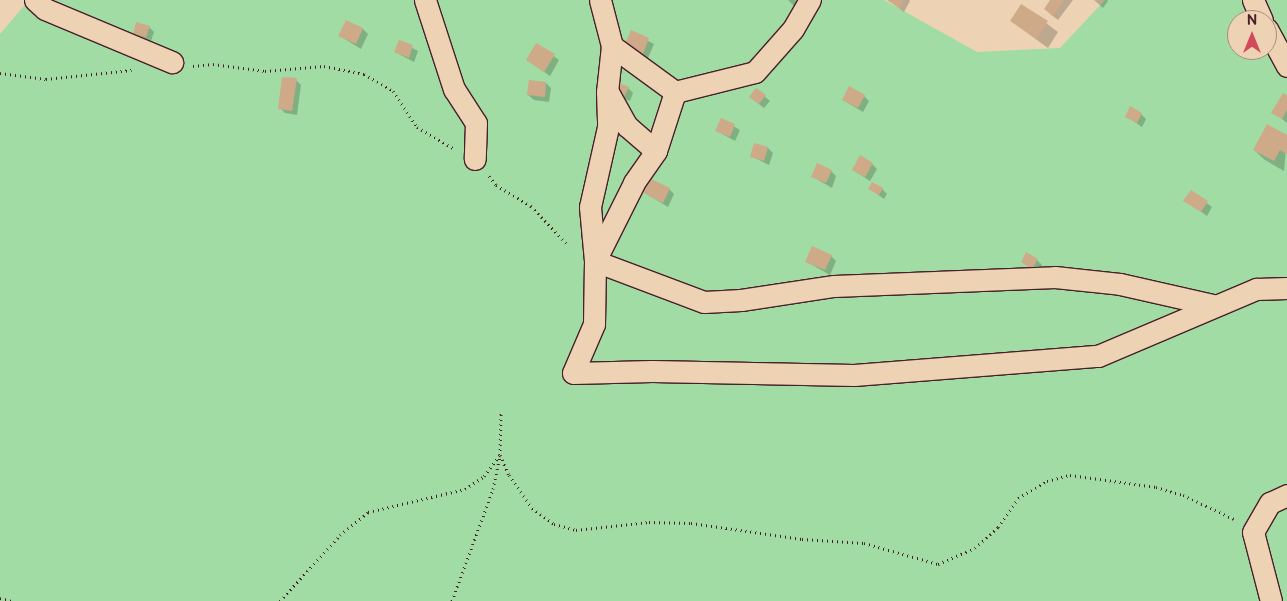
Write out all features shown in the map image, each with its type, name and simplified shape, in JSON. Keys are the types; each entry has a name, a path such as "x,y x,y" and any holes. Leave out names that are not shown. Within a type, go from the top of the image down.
{"street":[{"path":"34,0 45,9 172,62"},
{"path":"425,0 454,89 476,124 475,159"},
{"path":"600,0 612,46 607,92 608,127 590,207 595,261 594,324 573,373 652,371 854,375 1098,356 1213,305 1256,289 1287,288"},
{"path":"675,92 755,72 793,29 810,0"},
{"path":"612,46 675,92"},
{"path":"1277,48 1287,66"},
{"path":"607,92 627,126 656,151"},
{"path":"595,261 634,183 656,151 675,92"},
{"path":"595,261 704,302 742,300 834,286 1055,277 1120,284 1213,305"},
{"path":"1271,601 1253,532 1270,503 1287,495"}],"path":[{"path":"0,72 46,79 123,72 172,62 182,67 213,64 265,71 324,66 364,74 392,91 416,128 475,159 496,185 531,206 568,245"},
{"path":"452,601 493,489 500,455 502,413"},
{"path":"500,455 509,475 532,508 554,524 576,530 648,522 691,523 802,539 864,543 938,564 975,548 998,527 1018,498 1047,481 1070,474 1156,487 1183,495 1222,511 1253,532"},
{"path":"280,601 340,535 368,512 465,489 484,476 500,455"},
{"path":"0,598 12,601"}],"green space":[{"path":"29,0 884,0 977,52 1060,48 1105,0 1287,0 1287,601 0,601 0,34"}],"building":[{"path":"887,0 903,0 899,8"},
{"path":"1050,0 1064,0 1053,16 1044,9"},
{"path":"1021,4 1048,21 1037,39 1010,21"},
{"path":"346,20 363,28 356,44 338,36"},
{"path":"136,22 150,26 146,37 133,34"},
{"path":"631,30 649,38 643,54 624,46"},
{"path":"399,40 413,45 409,58 394,52"},
{"path":"536,43 555,54 544,72 526,60"},
{"path":"282,77 297,78 292,111 278,109"},
{"path":"529,80 546,82 545,97 527,95"},
{"path":"617,82 629,87 624,97 613,92"},
{"path":"849,86 865,95 858,108 842,100"},
{"path":"756,88 766,95 759,104 749,97"},
{"path":"1283,93 1287,95 1287,110 1282,119 1271,113"},
{"path":"1130,106 1142,113 1137,123 1125,117"},
{"path":"721,118 735,124 730,137 715,131"},
{"path":"1267,124 1287,135 1287,154 1280,150 1274,161 1253,150"},
{"path":"754,143 768,147 764,161 750,157"},
{"path":"860,155 873,163 865,177 852,170"},
{"path":"817,163 832,170 826,183 811,177"},
{"path":"647,177 670,188 663,203 640,191"},
{"path":"872,182 883,188 879,195 868,189"},
{"path":"1191,190 1208,201 1201,212 1183,201"},
{"path":"812,246 832,255 825,270 805,262"},
{"path":"1026,252 1038,259 1032,269 1021,262"}]}
